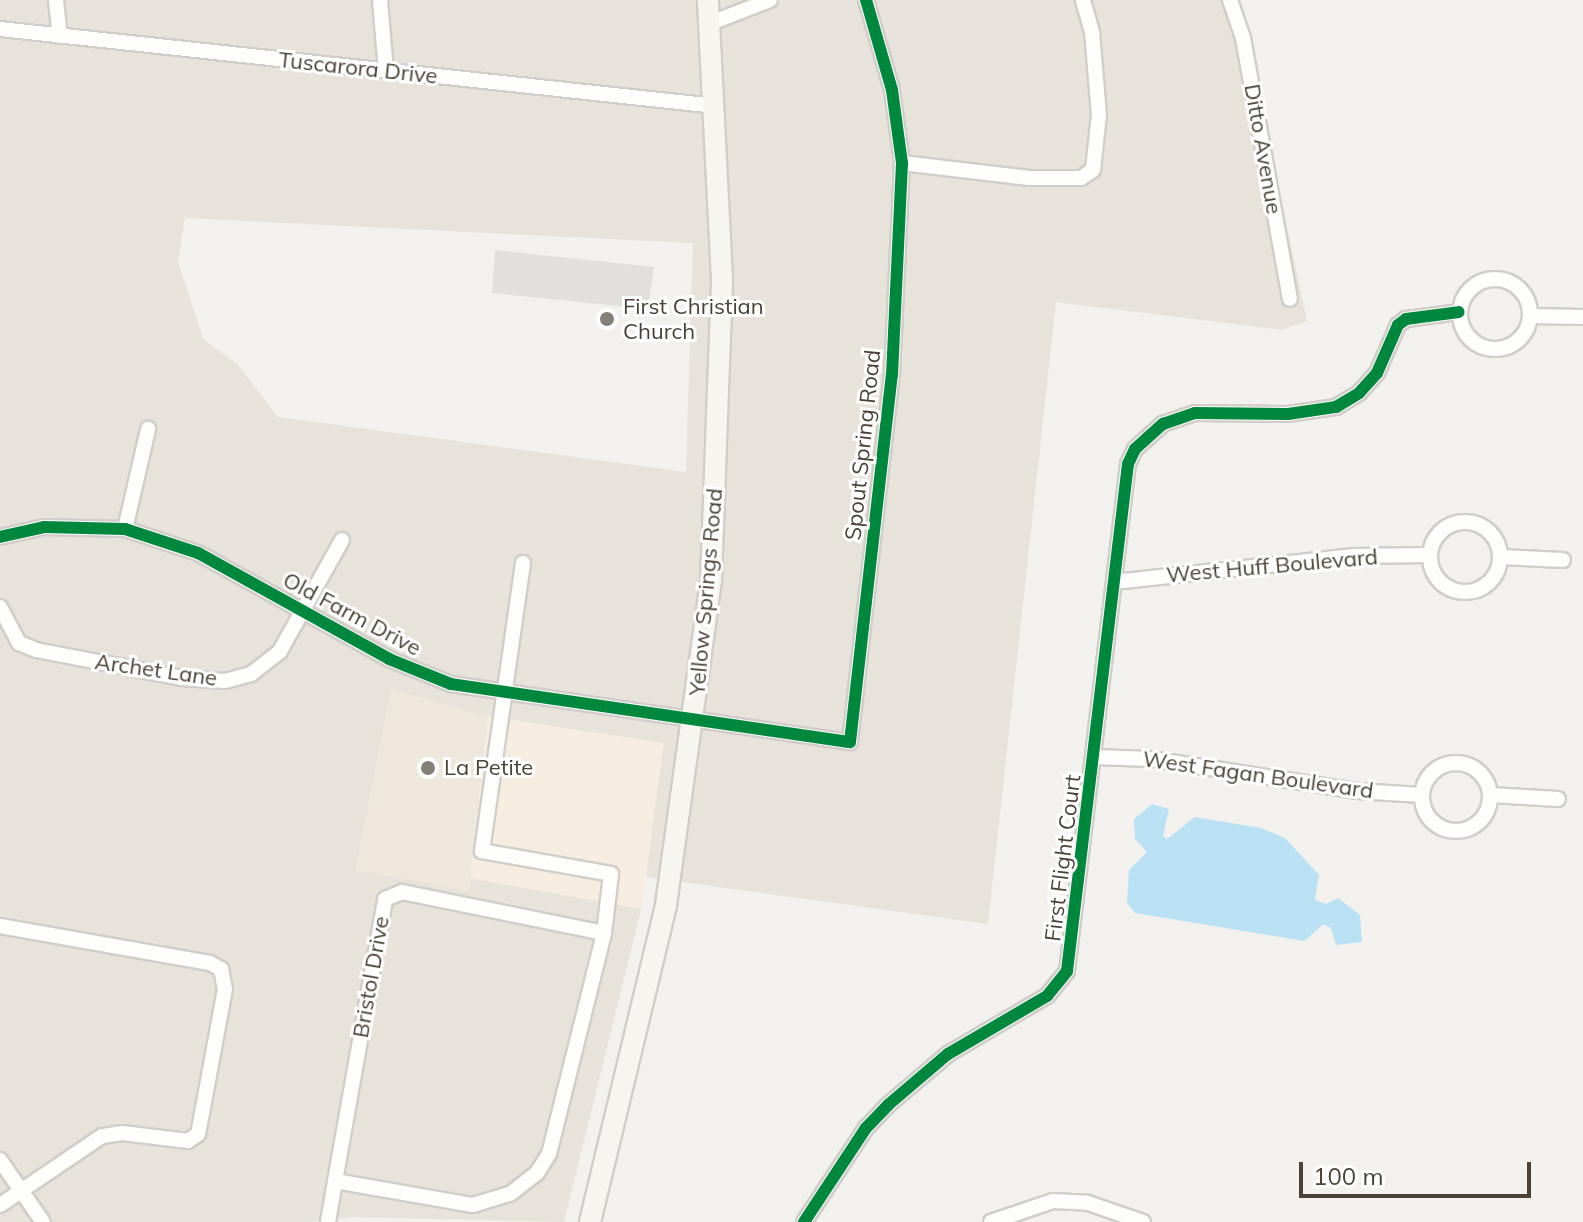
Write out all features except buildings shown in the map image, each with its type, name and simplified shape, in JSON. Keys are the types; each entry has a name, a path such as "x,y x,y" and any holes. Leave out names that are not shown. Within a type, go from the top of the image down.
{"main road":[{"name":"Yellow Springs Road","path":"590,1222 644,1012 696,718 711,581 720,414 716,106 708,0"}],"street":[{"path":"56,0 60,36"},
{"path":"380,0 386,71"},
{"path":"711,23 770,0"},
{"name":"Spout Spring Road","path":"696,718 850,742 892,375 902,163 892,90 866,0"},
{"path":"902,163 1029,178 1081,178 1093,170 1099,115 1092,32 1083,0"},
{"name":"Ditto Avenue","path":"1230,0 1243,38 1290,299"},
{"name":"Tuscarora Drive","path":"0,29 716,106"},
{"path":"1497,278 1522,290 1531,316 1519,340 1493,350 1469,338 1459,312 1471,288 1497,278"},
{"name":"First Flight Court","path":"804,1222 866,1128 919,1076 1061,984 1075,938 1128,464 1148,434 1195,413 1315,413 1349,401 1377,373 1398,325 1406,319 1459,312"},
{"path":"1531,316 1583,317"},
{"path":"125,529 148,429"},
{"path":"1466,521 1484,526 1496,539 1501,557 1490,582 1464,593 1439,581 1430,555 1435,537 1449,525 1466,521"},
{"name":"Old Farm Drive","path":"0,537 44,527 125,529 198,553 421,674 505,695 696,718"},
{"name":"Archet Lane","path":"0,607 19,643 36,650 181,678 225,681 251,674 280,651 342,540"},
{"name":"West Huff Boulevard","path":"1114,582 1355,556 1430,555"},
{"path":"1501,557 1563,560"},
{"path":"335,1181 473,1205 510,1194 537,1173 549,1154 604,933 611,874 482,851 523,563"},
{"name":"West Fagan Boulevard","path":"1094,757 1151,759 1357,791 1421,795"},
{"path":"1456,762 1479,772 1491,795 1482,820 1456,831 1431,821 1421,795 1426,778 1439,766 1456,762"},
{"path":"1491,795 1558,799"},
{"name":"Bristol Drive","path":"328,1222 385,899 402,892 604,933"},
{"path":"0,926 210,963 225,979 198,1134 188,1141 122,1133 102,1136 0,1205"},
{"path":"0,1160 43,1222"},
{"path":"991,1222 1053,1201 1088,1203 1143,1222"}],"shaded area":[{"path":"0,0 1239,0 1307,321 1282,330 1056,302 988,924 646,877 663,743 478,715 391,689 356,870 469,890 470,878 641,909 564,1222 353,1217 311,1222 0,1222","holes":["185,218 693,243 686,472 278,417 237,364 203,339 178,261"]},
{"path":"495,250 654,267 648,309 492,293"},
{"name":"La Petite","path":"391,689 488,717 469,891 356,870"},
{"path":"488,717 664,743 641,909 470,878"}],"water":[{"path":"1152,804 1169,809 1163,836 1167,839 1195,817 1261,828 1285,838 1319,875 1315,900 1326,904 1338,898 1360,915 1362,942 1336,945 1331,928 1324,924 1304,941 1135,913 1127,903 1129,870 1147,852 1135,839 1134,819"}],"cycle path":[{"path":"0,537 44,527 125,529 198,553 389,659 451,684 850,742 892,375 902,163 892,90 866,0"},
{"path":"804,1222 866,1128 888,1105 948,1054 1047,996 1067,971 1128,464 1135,449 1163,424 1195,413 1288,414 1336,407 1359,393 1377,373 1398,325 1406,319 1459,312"}],"place":[{"name":"First Christian Church","path":"607,319"},
{"name":"La Petite","path":"428,768"}]}
